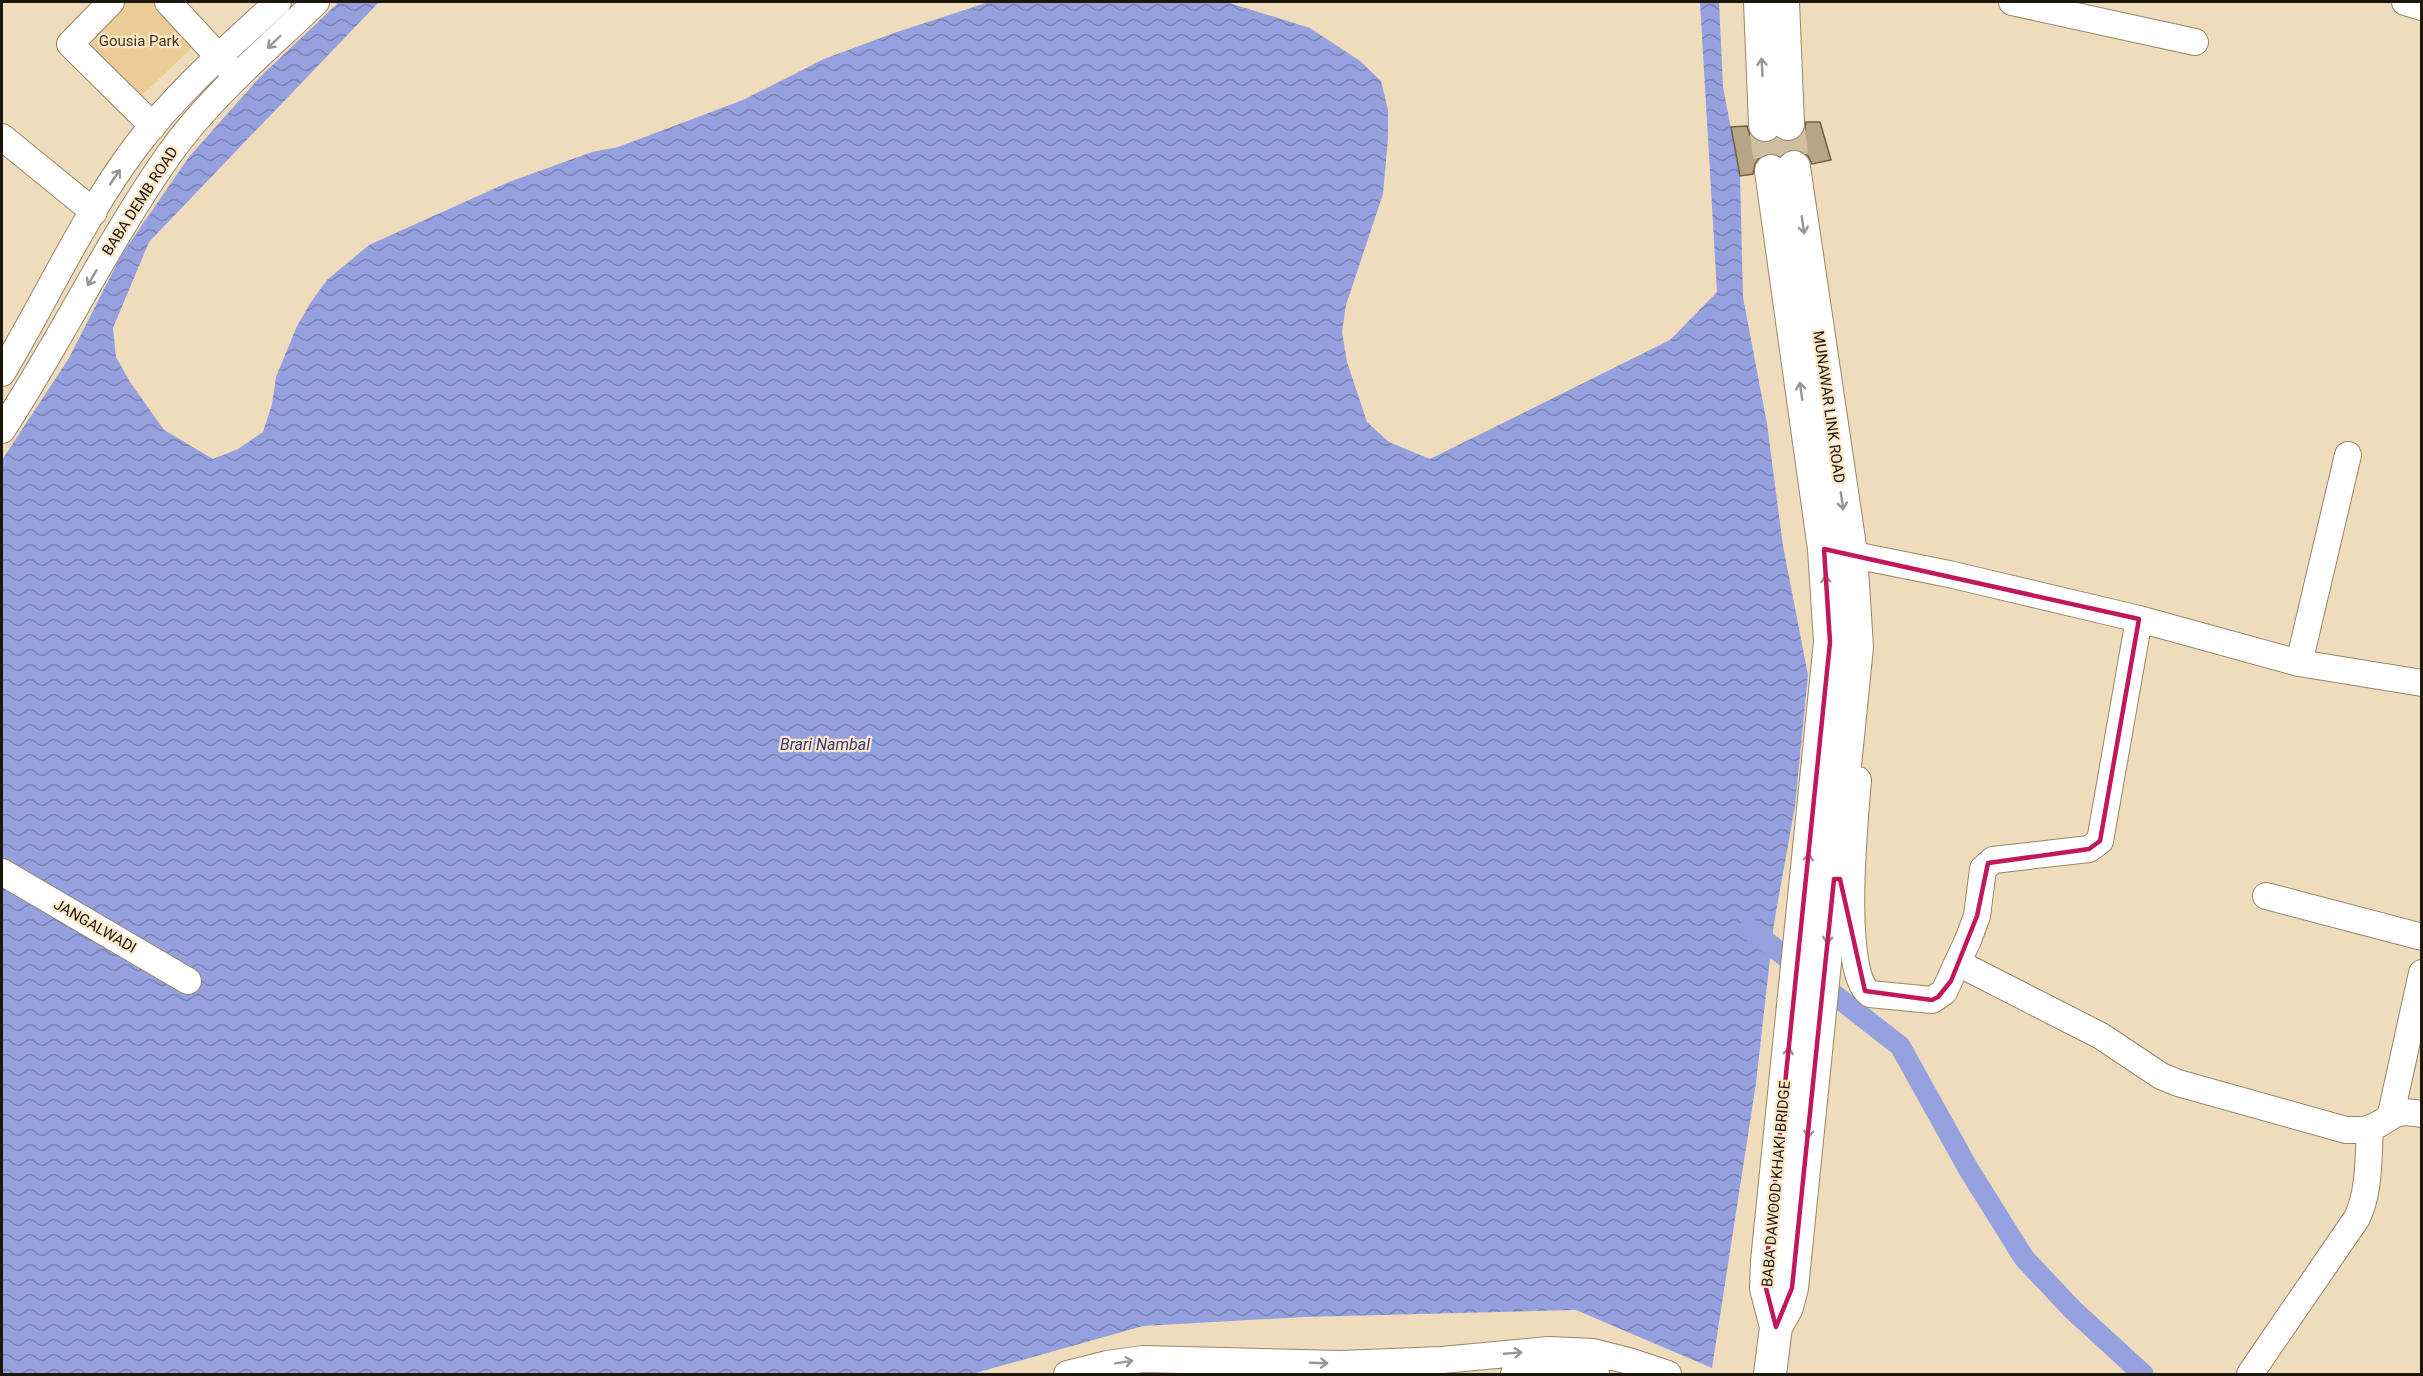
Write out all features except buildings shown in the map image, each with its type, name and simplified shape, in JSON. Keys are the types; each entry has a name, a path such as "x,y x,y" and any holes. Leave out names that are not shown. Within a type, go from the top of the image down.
{"main road":[{"path":"1760,2 1777,124 1783,2"},
{"name":"MUNAWAR LINK ROAD","path":"1783,169 1848,639"},
{"name":"BABA DAWOOD KHAKI BRIDGE","path":"1770,1374 1776,1327 1787,1307 1781,1262 1848,639"}],"street":[{"path":"111,2 70,44 153,126"},
{"path":"168,2 238,77"},
{"name":"BABA DEMB ROAD","path":"2,373 11,337 136,146 219,56 278,2"},
{"name":"BABA DEMB ROAD","path":"2,430 110,245 171,152 197,120 238,77 316,2"},
{"path":"2012,2 2195,42"},
{"path":"2405,2 2421,7"},
{"path":"2,137 94,212"},
{"path":"11,337 47,355"},
{"path":"2299,663 2348,455"},
{"path":"1837,551 1949,574 2139,619 2299,663 2421,683"},
{"path":"1848,639 1867,653 1852,868 1851,933 1861,984 1870,994 1932,1000 1944,992 1958,963 1977,916 1982,875 1988,863 1993,860 2090,849 2100,841 2139,619"},
{"name":"JANGALWADI","path":"2,872 188,981"},
{"path":"2266,896 2421,937"},
{"path":"1958,963 2101,1036 2161,1076 2178,1083 2346,1130 2406,1111 2421,1114"},
{"path":"2250,1374 2357,1218 2363,1204 2380,1121 2421,973"},
{"path":"1067,1374 1107,1364 1143,1359 1341,1364 1443,1360 1549,1350 1593,1352 1668,1374"},
{"path":"1514,1374 1559,1372 1596,1374"}],"highlighted area":[{"path":"1824,549 2139,619 2100,841 2089,849 1988,863 1977,916 1951,981 1938,997 1932,1000 1865,991 1840,879 1834,879 1792,1288 1776,1327 1766,1288 1767,1261 1830,642"}],"green space":[{"name":"Gousia Park","path":"123,2 156,2 198,42 139,98 82,42"}],"water":[{"name":"Brari Nambal","path":"339,2 379,2 149,242 113,328 116,357 130,382 164,430 213,459 238,449 263,432 272,404 276,377 297,326 327,280 369,245 509,182 592,152 618,147 743,100 824,59 989,2 1226,2 1310,28 1360,61 1381,81 1388,110 1383,194 1346,305 1342,332 1347,362 1367,422 1389,442 1430,459 1670,340 1717,292 1700,2 1719,2 1723,87 1740,176 1743,297 1767,424 1783,546 1808,675 1795,806 1774,923 1756,1083 1712,1368 1576,1310 1304,1317 1143,1326 972,1374 2,1374 2,460 69,358 122,254 189,157 260,77"}],"waterway":[{"path":"1750,929 1900,1046 1969,1170 2024,1258 2073,1310 2143,1374"}],"tunnel":[{"path":"1788,124 1794,167"},
{"path":"1765,125 1771,171"}]}
